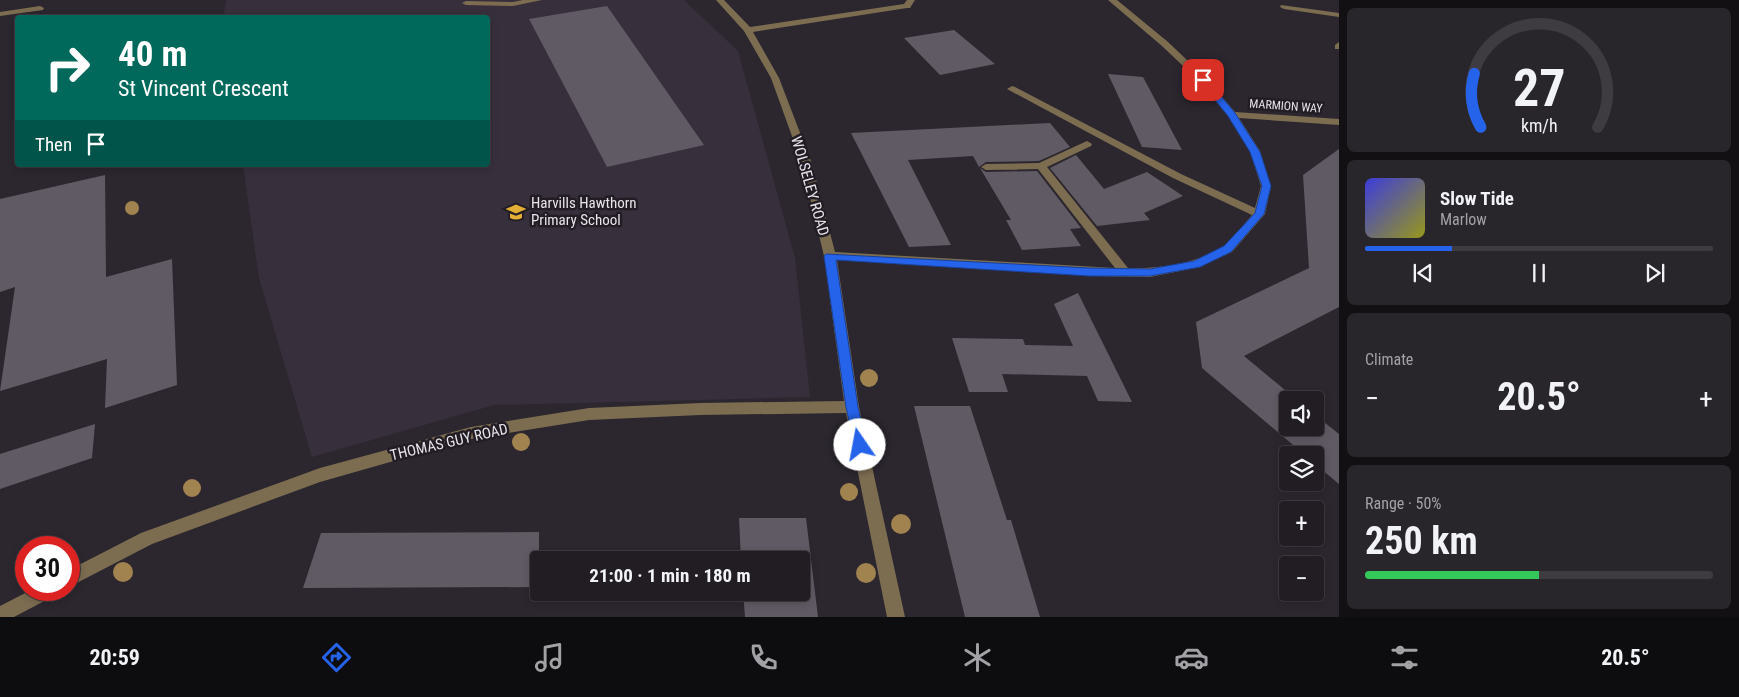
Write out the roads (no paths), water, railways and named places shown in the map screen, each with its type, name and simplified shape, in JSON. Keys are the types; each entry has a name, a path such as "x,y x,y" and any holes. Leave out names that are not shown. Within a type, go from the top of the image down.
{"street":[{"path":"466,3 512,4 538,0"},
{"name":"WOLSELEY ROAD","path":"720,0 748,30 775,78 806,164 830,256 852,407 896,617"},
{"path":"748,30 907,6 911,0"},
{"path":"830,256 1150,273 1196,264 1228,249 1259,214 1266,186 1255,152 1232,115 1191,68 1112,0"},
{"path":"1284,7 1339,15"},
{"path":"0,14 40,8"},
{"path":"1012,89 1151,163 1259,214"},
{"name":"MARMION WAY","path":"1232,115 1339,122"},
{"path":"986,167 1041,166 1087,144"},
{"path":"1041,166 1124,272"},
{"name":"THOMAS GUY ROAD","path":"80,573 147,538 320,475 471,433 589,414 700,409 852,407"},
{"path":"0,615 27,601"}],"place":[{"name":"Harvills Hawthorn Primary School","path":"516,212"}]}
